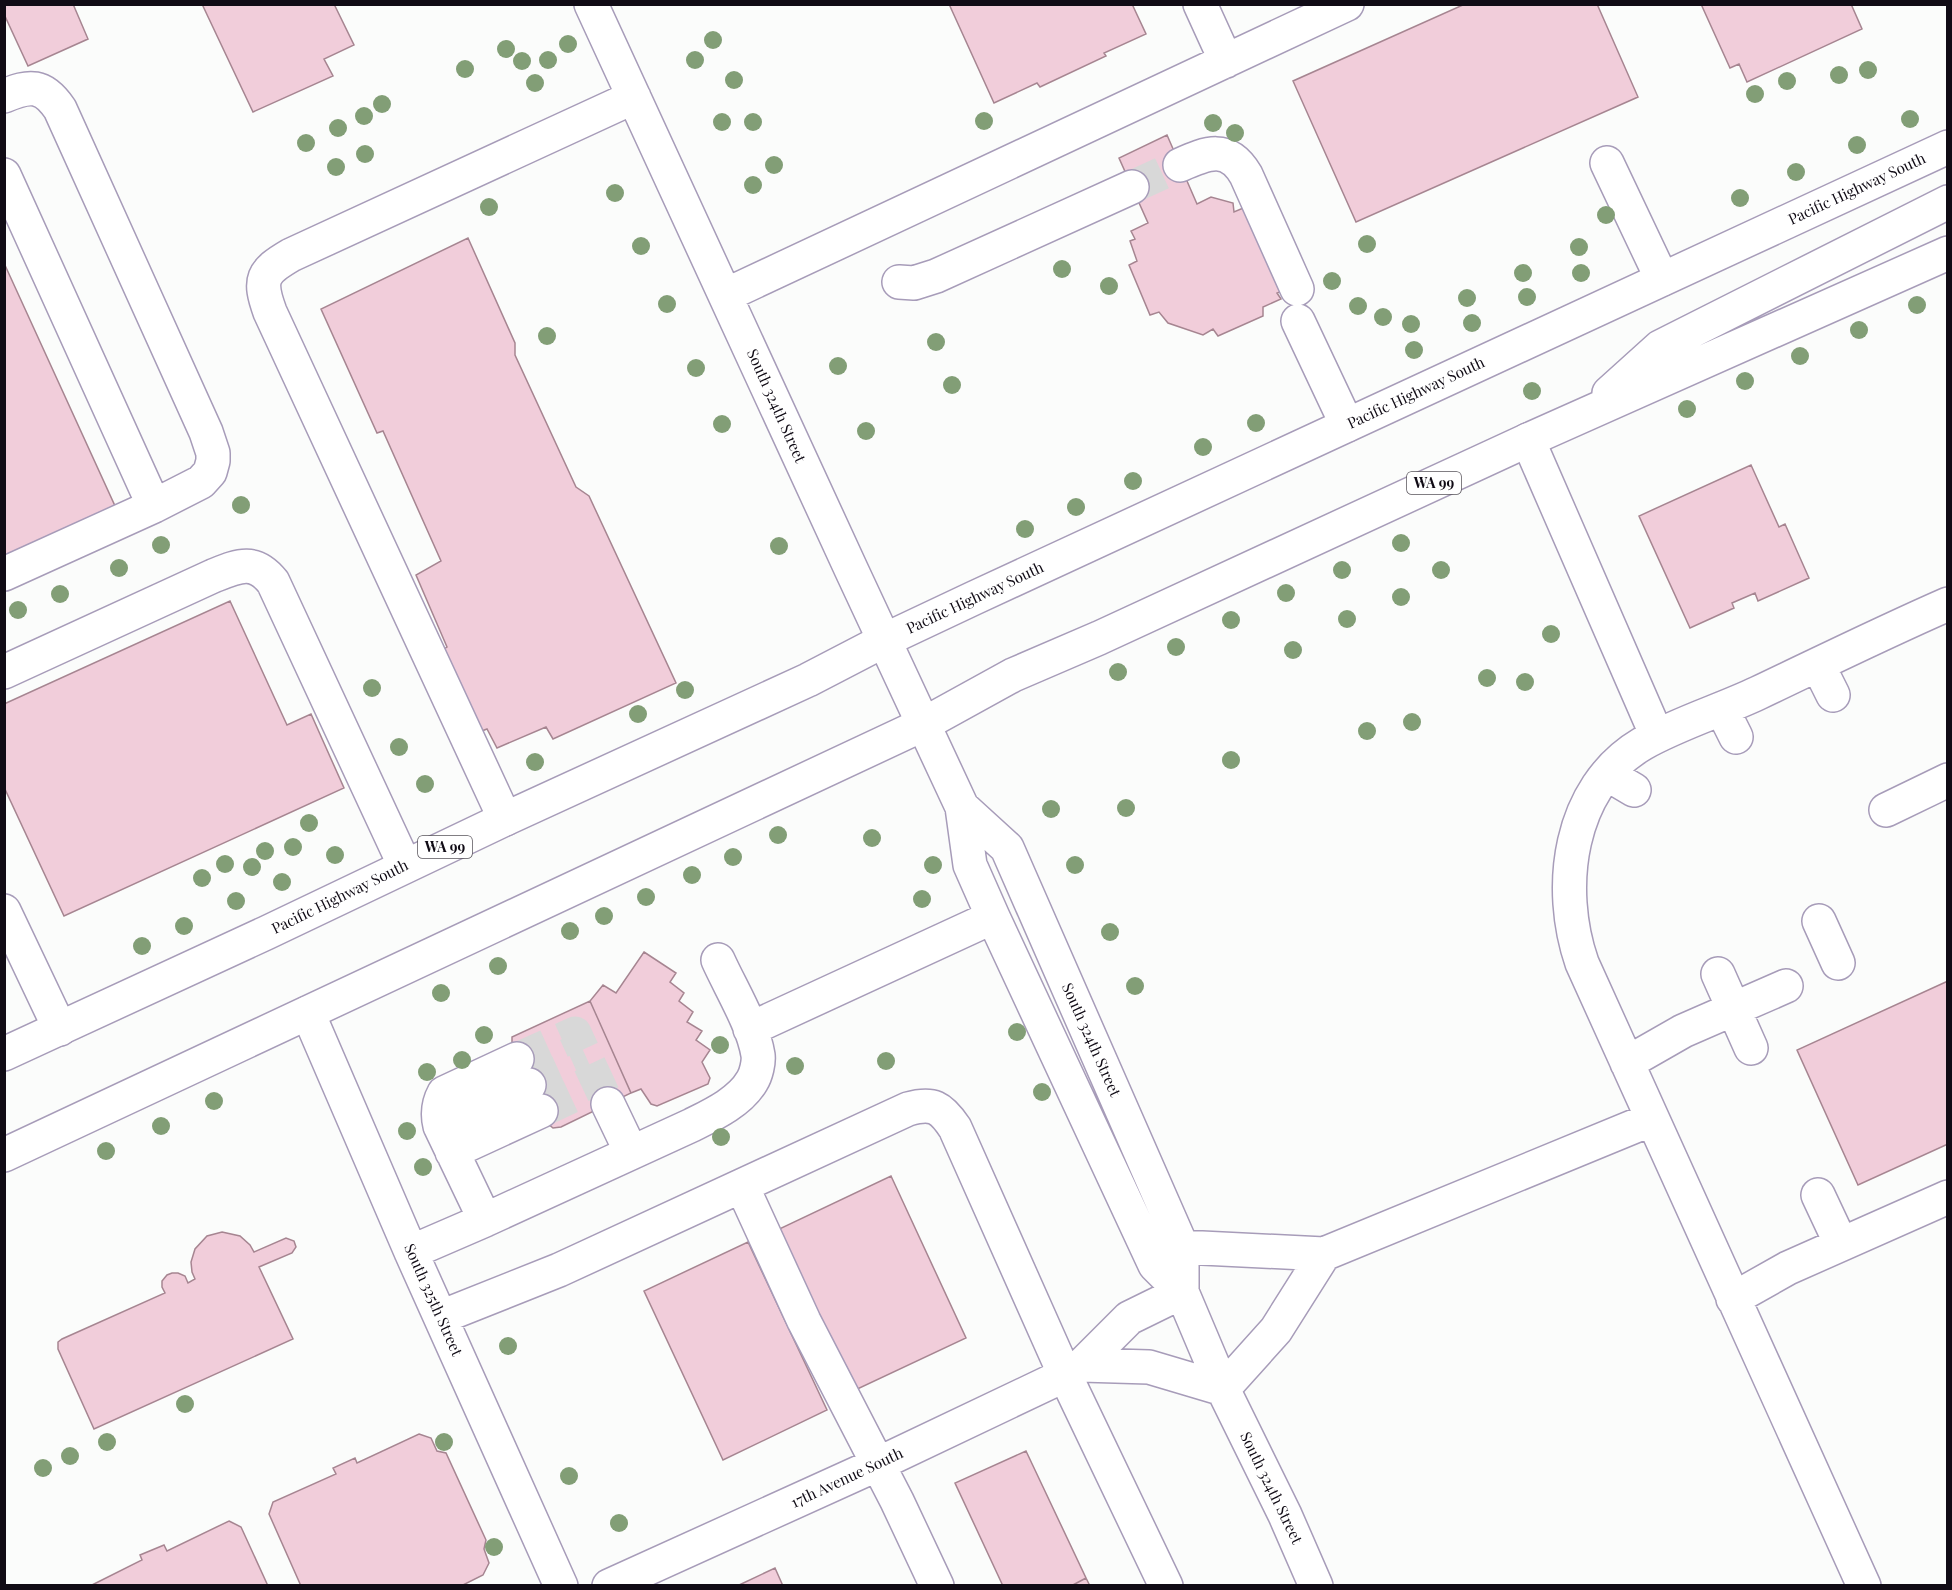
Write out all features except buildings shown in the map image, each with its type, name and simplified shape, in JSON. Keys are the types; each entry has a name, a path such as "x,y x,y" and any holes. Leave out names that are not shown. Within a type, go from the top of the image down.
{"main road":[{"name":"South 324th Street","path":"591,4 850,569 962,807 970,865 993,917 1155,1265 1182,1292 1223,1389 1285,1515 1316,1586"},
{"path":"1200,4 1226,61"},
{"path":"726,295 1347,4"},
{"path":"4,96 26,88 40,90 47,93 60,109 206,432 213,453 212,469 201,482 154,506 4,574"},
{"path":"505,819 270,312 263,285 270,269 291,255 634,97"},
{"name":"Pacific Highway South","path":"4,1053 808,680 885,640 1347,424 1947,147"},
{"path":"1180,165 1207,154 1216,153 1227,156 1237,163 1246,175 1297,289"},
{"path":"1607,163 1662,279"},
{"path":"4,175 154,506"},
{"path":"899,282 915,283 928,280 1132,187"},
{"path":"1585,414 1660,347 1947,202"},
{"name":"WA 99","path":"4,1155 924,724 1013,675 1099,638 1585,414 1947,253"},
{"path":"1298,321 1347,424"},
{"path":"1528,440 1657,736"},
{"path":"4,672 213,576 239,566 255,567 268,575 273,582 405,866"},
{"path":"1864,1586 1582,963 1568,903 1569,877 1575,841 1583,813 1594,790 1629,753 1657,736 1729,723 1818,665 1947,604"},
{"path":"1818,665 1833,695"},
{"path":"1607,774 1634,790"},
{"path":"1886,810 1947,780"},
{"name":"South 324th Street","path":"962,807 1007,848 1182,1247 1182,1292"},
{"path":"4,911 60,1029"},
{"path":"750,1029 993,917"},
{"path":"1819,921 1838,963"},
{"path":"411,1252 692,1125 712,1115 738,1097 752,1082 758,1061 750,1029 718,960"},
{"path":"1718,974 1751,1048"},
{"path":"1627,1063 1683,1031 1786,986"},
{"name":"South 325th Street","path":"308,1013 411,1252 561,1586"},
{"path":"485,1220 446,1139 529,1085"},
{"path":"608,1104 631,1152"},
{"path":"441,1317 559,1270 908,1109 920,1106 936,1107 947,1115 955,1128 1073,1370 1166,1586"},
{"path":"1182,1247 1324,1254 1652,1119"},
{"path":"742,1186 804,1321 878,1464 937,1586"},
{"path":"1818,1196 1841,1244"},
{"path":"1733,1299 1788,1268 1947,1197"},
{"path":"1223,1389 1276,1330 1324,1254"},
{"name":"17th Avenue South","path":"609,1586 878,1464 1073,1370 1129,1318 1182,1292"},
{"name":"17th Avenue South","path":"1073,1370 1149,1367 1223,1389"}],"tunnel":[{"path":"1132,187 1180,165"},
{"path":"517,1059 575,1033 608,1104"},
{"path":"529,1085 587,1059"},
{"path":"541,1111 599,1084"}]}
